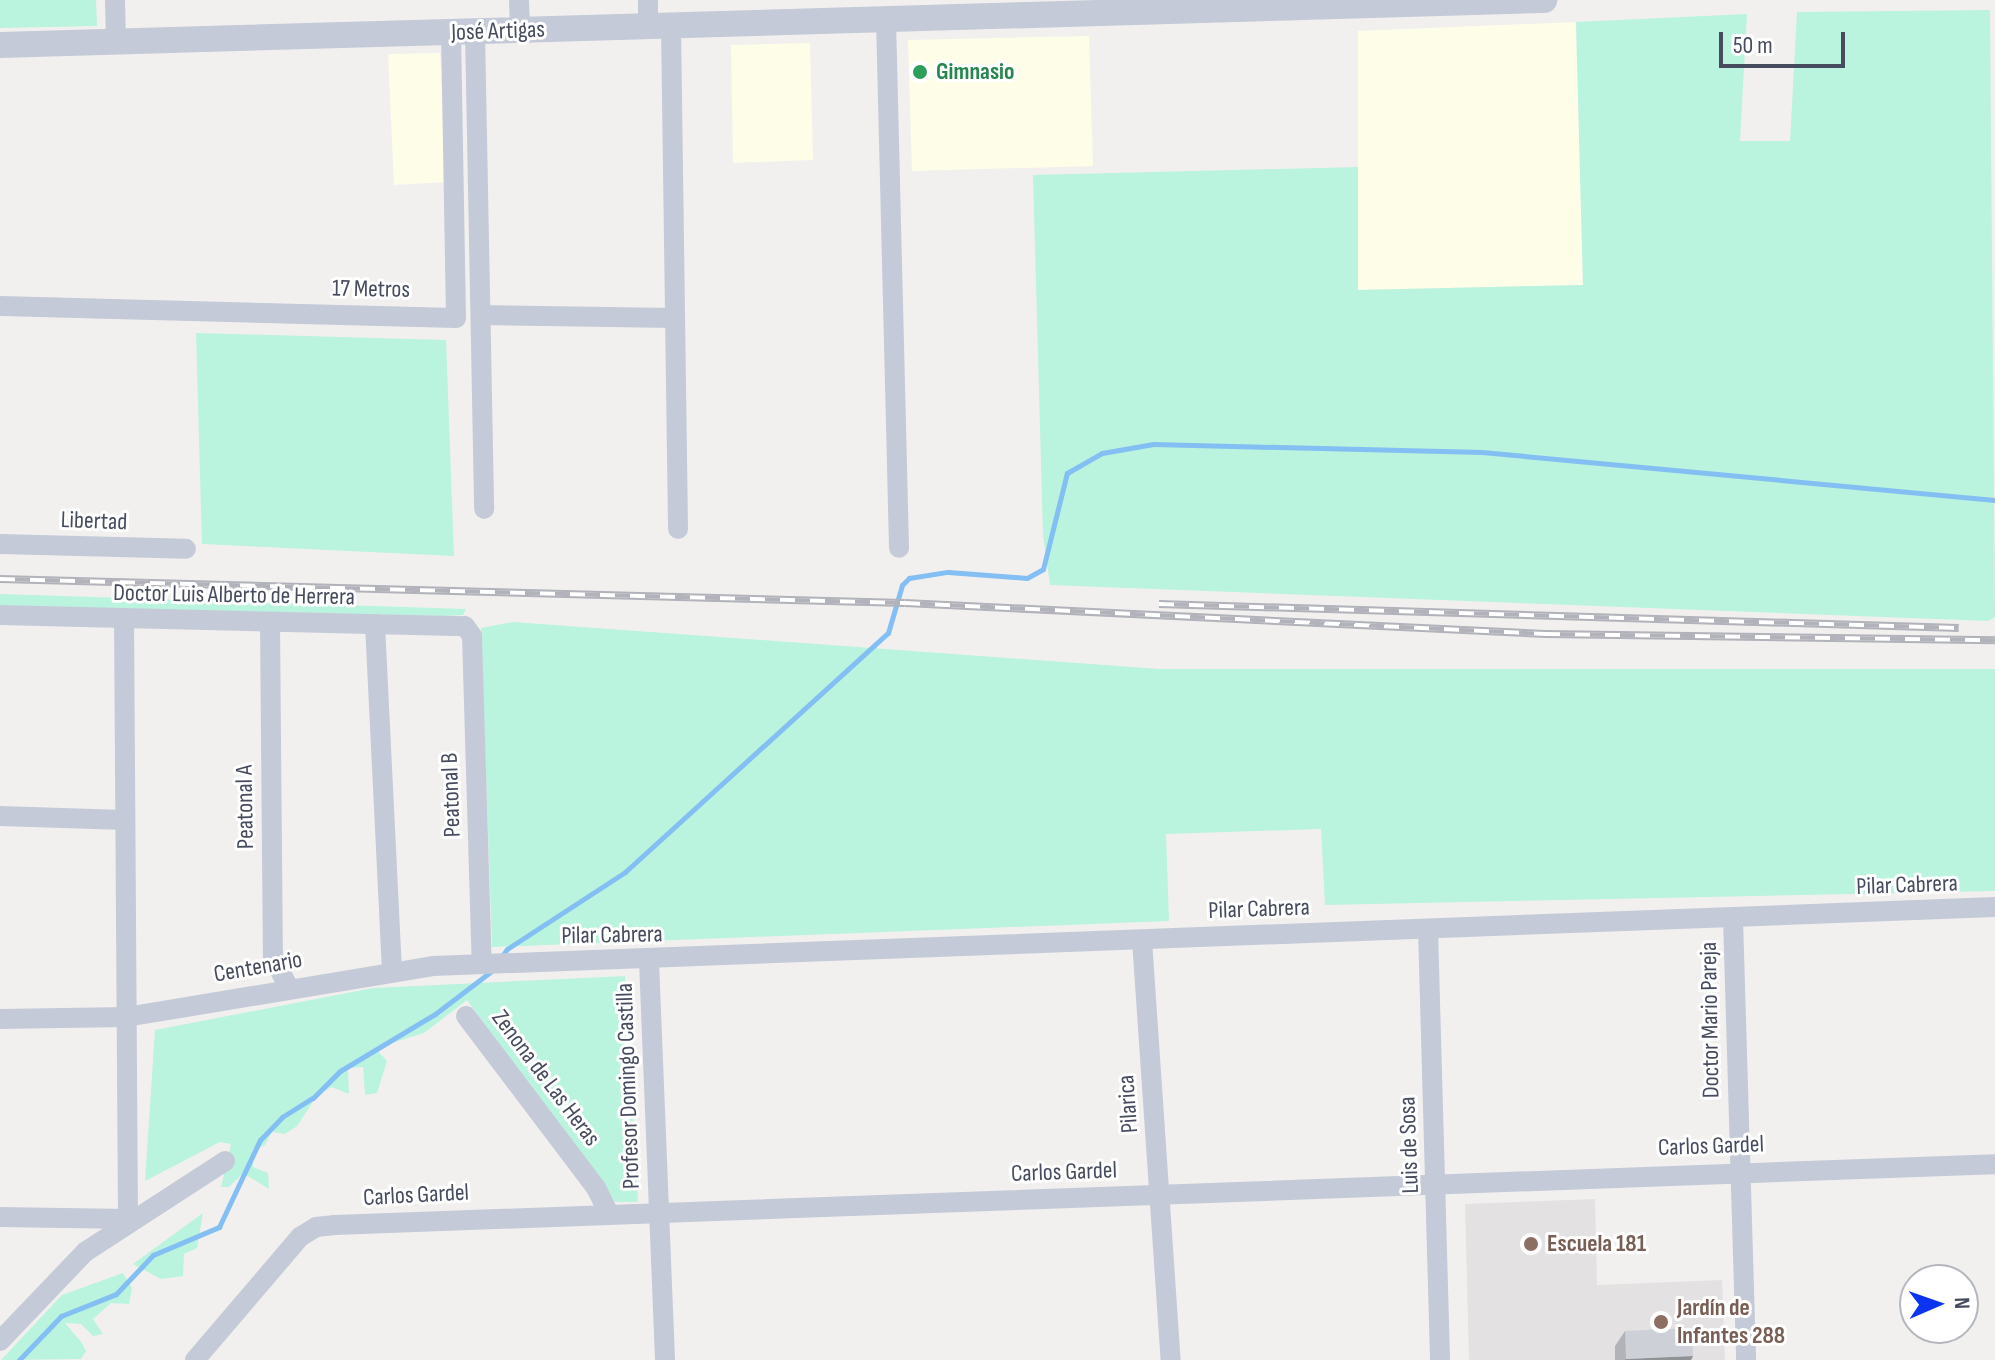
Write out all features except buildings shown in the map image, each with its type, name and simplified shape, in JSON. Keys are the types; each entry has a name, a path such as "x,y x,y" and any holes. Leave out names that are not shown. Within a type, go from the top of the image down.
{"street":[{"path":"115,0 116,42"},
{"path":"519,0 520,31"},
{"path":"648,0 659,27 675,318 678,529"},
{"name":"José Artigas","path":"0,45 886,19 996,9 1544,0"},
{"path":"886,19 899,548"},
{"path":"463,32 481,315 484,509"},
{"name":"17 Metros","path":"0,306 456,318 463,32"},
{"path":"481,315 675,318"},
{"name":"Libertad","path":"0,544 186,549"},
{"name":"Doctor Luis Alberto de Herrera","path":"0,615 465,626"},
{"path":"124,618 128,1219"},
{"name":"Peatonal A","path":"270,623 273,957 288,987"},
{"path":"375,624 392,970"},
{"name":"Peatonal B","path":"465,626 472,636 484,964"},
{"path":"0,816 125,820"},
{"name":"Pilar Cabrera","path":"526,963 649,961 1995,907"},
{"name":"Doctor Mario Pareja","path":"1733,918 1746,1360"},
{"name":"Luis de Sosa","path":"1428,929 1440,1360"},
{"name":"Pilarica","path":"1142,940 1171,1360"},
{"name":"Profesor Domingo Castilla","path":"649,961 665,1360"},
{"name":"Centenario","path":"0,1019 126,1017 392,970 526,963"},
{"name":"Zenona de Las Heras","path":"466,1016 596,1188 608,1212"},
{"path":"0,1341 85,1252 128,1219 225,1161"},
{"name":"Carlos Gardel","path":"195,1360 300,1237 316,1227 659,1210 1437,1186 1739,1170 1995,1164"},
{"path":"0,1217 128,1219"}],"shaded area":[{"path":"1576,22 1583,285 1358,290 1358,31"},
{"path":"1089,36 1093,166 912,171 908,40"},
{"path":"810,43 813,160 733,163 731,45"},
{"path":"440,53 447,182 394,185 388,54"},
{"name":"Escuela 181","path":"1595,1199 1597,1285 1722,1280 1725,1360 1469,1360 1465,1204"}],"green space":[{"path":"0,0 96,0 97,26 0,28"},
{"path":"1990,10 1995,617 1988,621 1050,585 1043,536 1033,175 1358,167 1358,290 1583,285 1576,22 1747,14 1740,141 1790,141 1797,12"},
{"path":"196,333 446,340 454,556 202,544"},
{"path":"0,594 466,609 463,615 445,616 0,606"},
{"path":"513,622 1159,669 1995,669 1995,891 1325,905 1321,829 1166,834 1169,921 492,947 481,628"},
{"path":"625,976 638,1202 615,1202 467,1000 424,1033 375,1048 387,1061 377,1093 365,1095 363,1067 348,1068 349,1094 332,1087 318,1094 297,1126 285,1134 272,1132 265,1145 252,1150 253,1167 268,1173 269,1189 243,1173 229,1187 221,1187 231,1144 220,1142 145,1181 155,1030 373,988"},
{"path":"203,1213 197,1248 184,1254 183,1276 161,1279 133,1264"},
{"path":"123,1273 132,1288 129,1304 111,1303 93,1319 103,1334 93,1336 81,1324 65,1323 86,1351 81,1359 1,1360 62,1295"}],"waterway":[{"path":"500,959 507,949 625,872 888,633 902,585 909,578 948,572 1027,578 1043,569 1067,473 1102,453 1153,444 1482,452 1995,500"},
{"path":"19,1360 61,1316 116,1294 153,1255 219,1227 260,1140 282,1117 313,1098 340,1071 435,1014 493,970"}],"railway":[{"path":"0,579 905,603 1545,634 1995,640"},
{"path":"1159,604 1959,628"}],"place":[{"name":"Gimnasio","path":"920,72"},
{"name":"Escuela 181","path":"1531,1244"},
{"name":"Jardín de Infantes 288","path":"1661,1322"}]}
